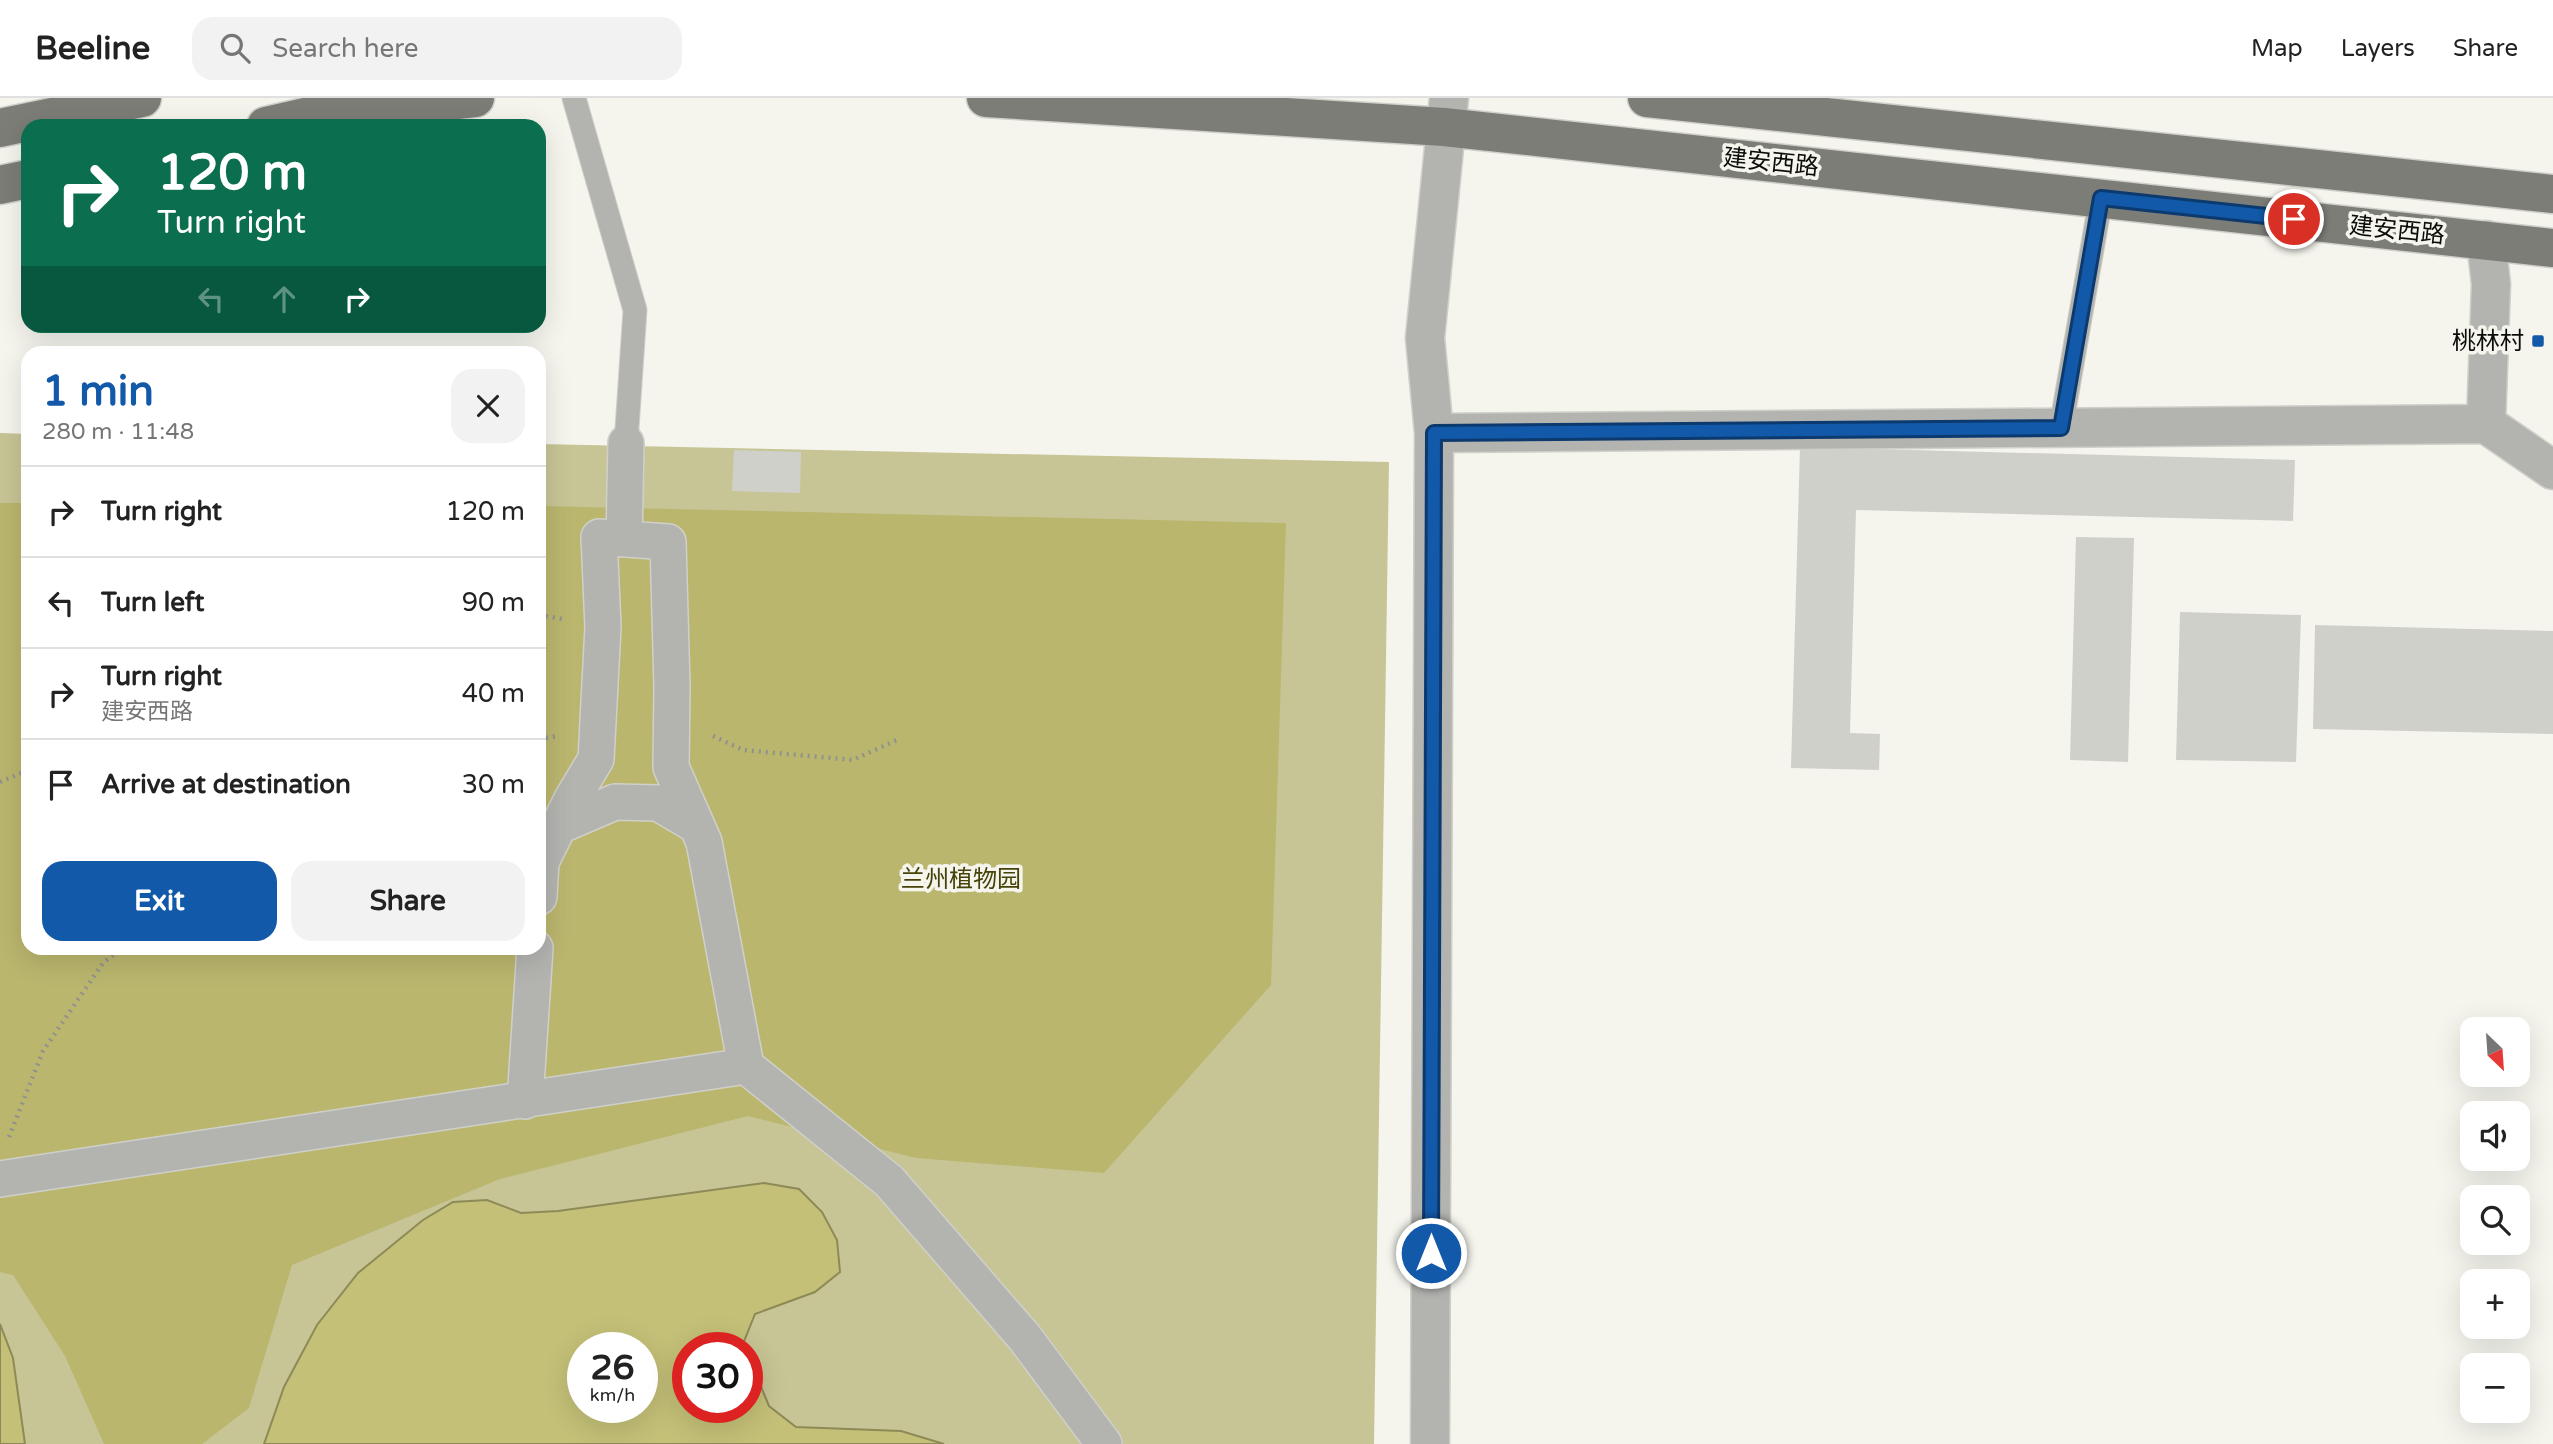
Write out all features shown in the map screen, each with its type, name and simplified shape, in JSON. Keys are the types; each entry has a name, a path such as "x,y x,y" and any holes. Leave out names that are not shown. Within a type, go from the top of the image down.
{"main road":[{"path":"43,119 142,98"},
{"path":"296,119 475,98"},
{"name":"建安西路","path":"986,98 1447,113 2101,198 2553,248"},
{"name":"建安西路","path":"1647,98 2553,194"},
{"path":"0,128 21,124"},
{"path":"0,185 21,180"}],"street":[{"path":"1430,1444 1434,433 1425,338 1447,113"},
{"path":"2486,240 2491,284 2486,424"},
{"path":"1434,433 2486,424 2553,470"},
{"path":"624,538 626,443"},
{"path":"546,852 596,759 603,627 599,537 668,542 671,767 704,842 746,1066 889,1181 1025,1338 1104,1444"},
{"path":"559,826 615,802 658,803 697,826"},
{"path":"525,1101 535,955"},
{"path":"2,1163 525,1101 746,1066"}],"lane":[{"path":"573,98 635,310 626,443"},
{"path":"2061,428 2101,198"}],"path":[{"path":"672,687 711,735 743,750 853,760 899,738"},
{"path":"0,782 21,773"},
{"path":"2,1163 43,1051 103,963 113,955"}],"green space":[{"name":"兰州植物园","path":"0,433 21,434 21,955 546,955 546,444 1389,462 1374,1444 0,1444"},
{"path":"0,503 21,503 21,955 546,955 546,506 1286,523 1271,985 1104,1173 916,1158 748,1116 500,1179 292,1265 249,1408 202,1444 104,1444 65,1356 13,1275 0,1272"}],"shaded area":[{"path":"764,1183 799,1189 822,1212 837,1240 840,1272 815,1292 755,1314 748,1332 672,1332 672,1423 763,1423 763,1392 769,1406 796,1427 901,1431 944,1444 264,1444 284,1387 317,1325 358,1273 423,1220 453,1202 487,1200 521,1213 558,1211"},
{"path":"0,1324 13,1358 25,1444 0,1444"}],"building":[{"path":"1800,447 2295,460 2293,521 1856,510 1850,733 1880,734 1879,770 1791,768"},
{"path":"734,450 801,452 800,493 732,491"},
{"path":"2076,537 2134,538 2128,762 2070,760"},
{"path":"2180,612 2301,615 2296,762 2176,760"},
{"path":"2315,625 2553,631 2553,734 2313,729"}],"place":[{"name":"桃林村","path":"2538,341"}],"route":[{"path":"1431,1253 1434,433 2061,428 2101,198 2294,219"}]}
